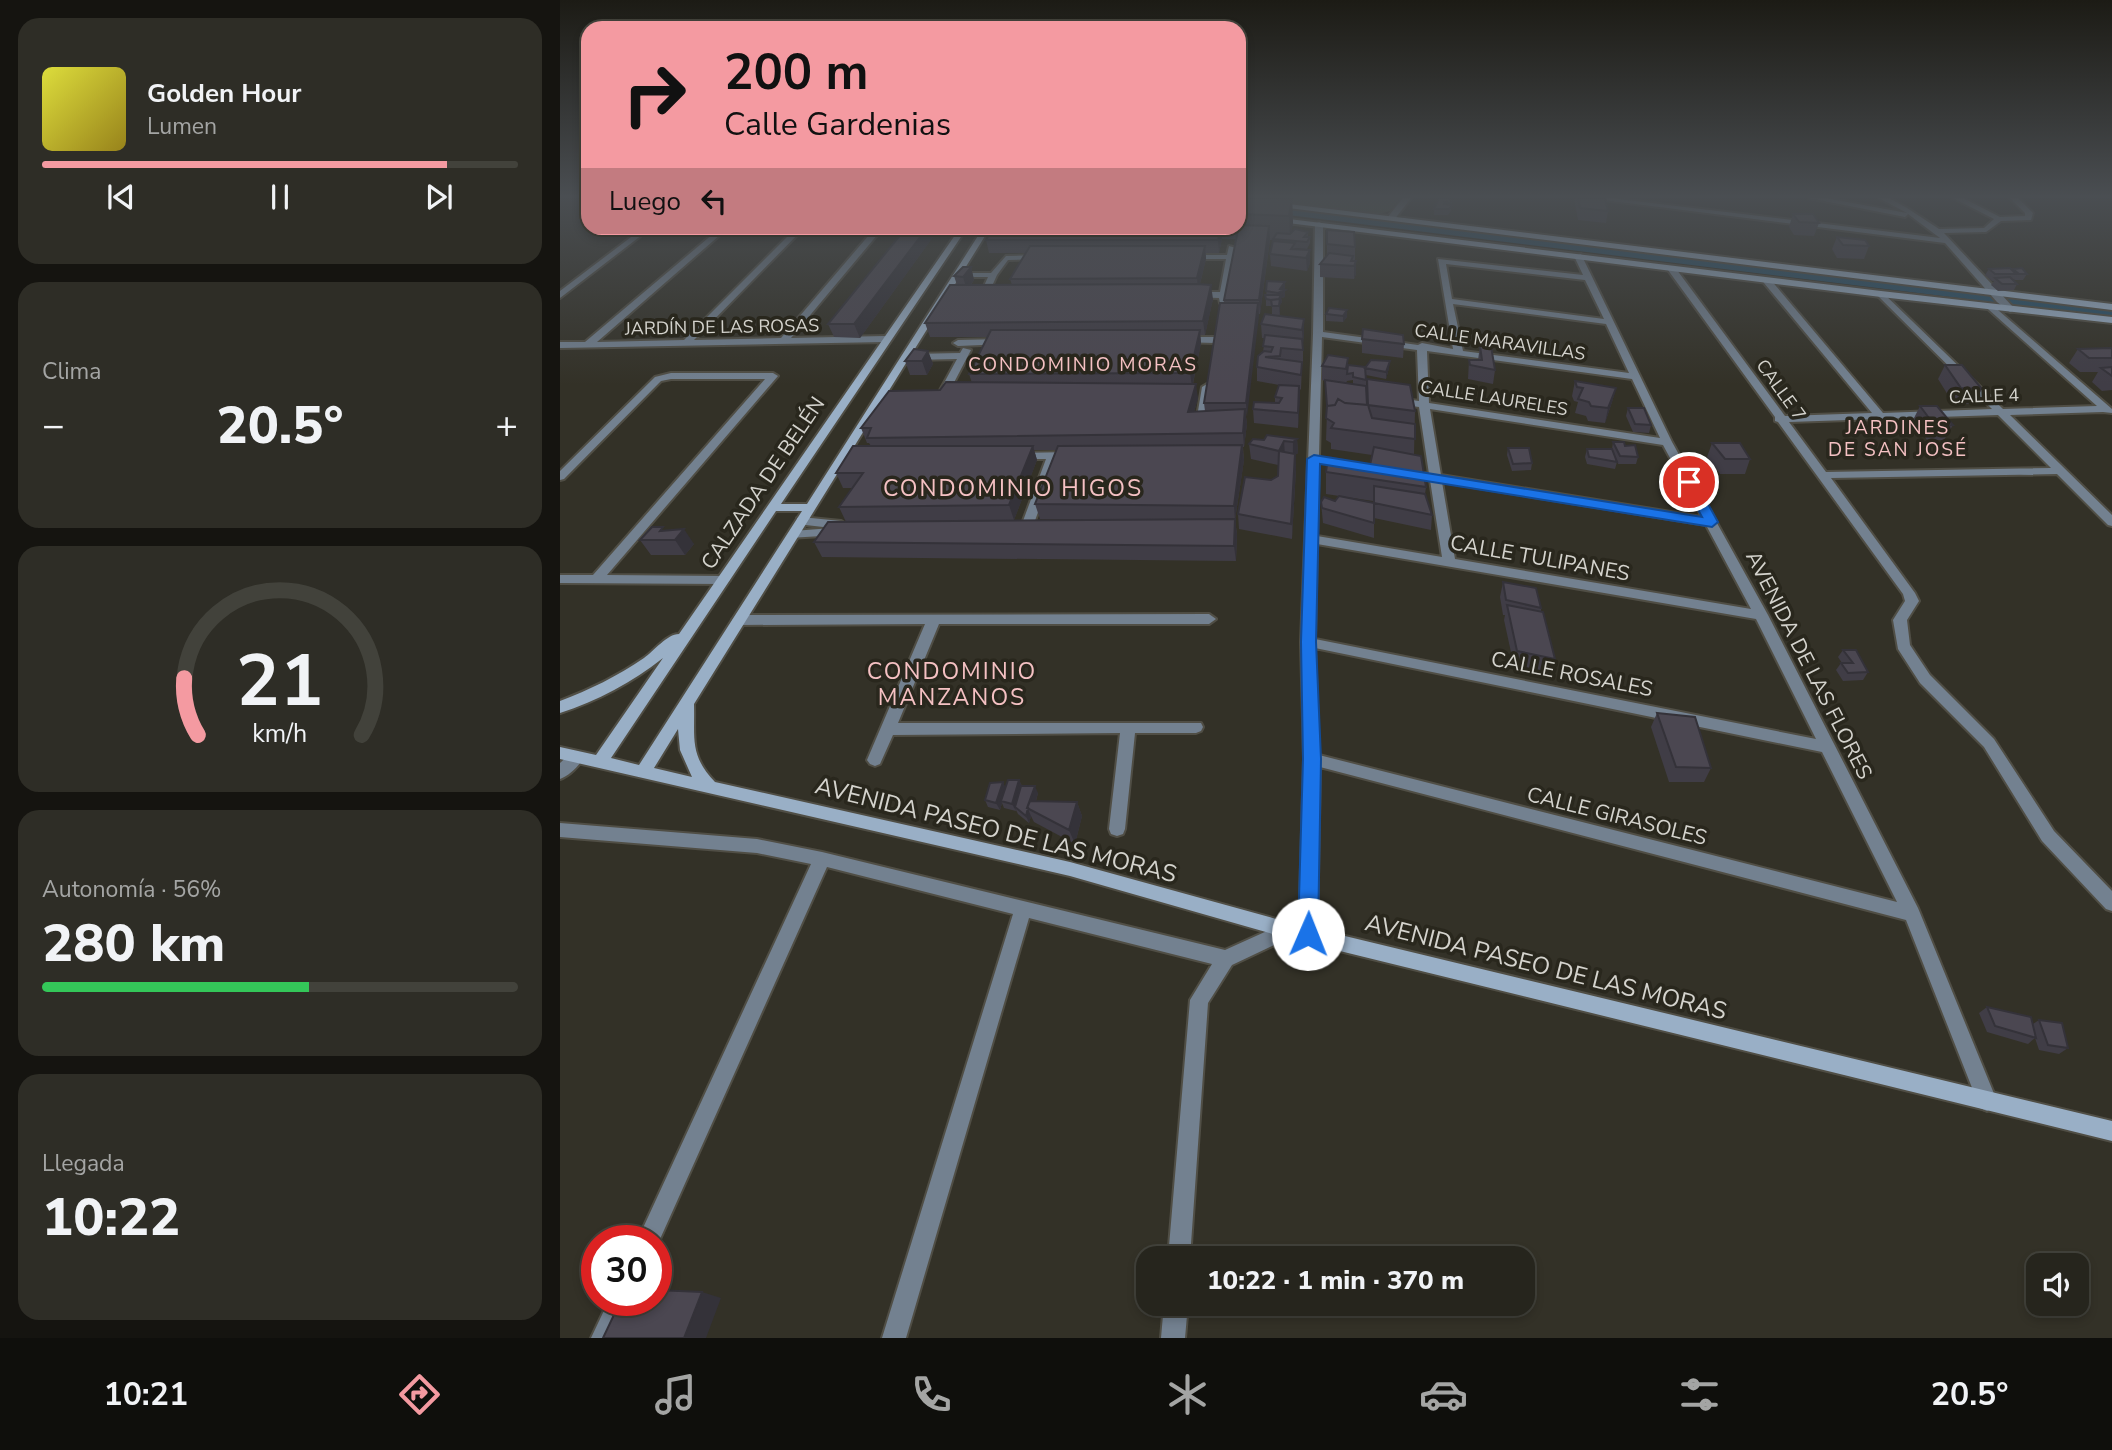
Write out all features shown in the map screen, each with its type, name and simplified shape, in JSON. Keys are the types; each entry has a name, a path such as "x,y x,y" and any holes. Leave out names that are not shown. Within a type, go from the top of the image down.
{"street":[{"path":"560,295 605,260"},
{"path":"587,345 686,260"},
{"path":"686,343 768,260"},
{"path":"783,342 852,260"},
{"name":"CALZADA DE BELÉN","path":"599,763 941,260"},
{"path":"643,772 967,260"},
{"path":"997,297 983,297 993,275 1004,260"},
{"path":"1221,309 1230,260"},
{"path":"1308,934 1312,759 1308,642 1311,539 1320,460 1323,391 1318,334 1319,260"},
{"name":"AVENIDA DE LAS FLORES","path":"1579,260 1667,442 1761,615 1912,914 1987,1101"},
{"path":"1612,260 1881,295 2112,320"},
{"path":"1731,260 2112,307"},
{"path":"1963,260 2009,308"},
{"path":"1458,351 1441,261 1587,278"},
{"name":"CALLE 7","path":"1671,268 1909,593 1912,601 1900,620 1903,646 1925,679 1989,743 2048,836 2112,903"},
{"path":"957,275 993,275"},
{"path":"1767,281 1880,416"},
{"path":"1184,295 1224,295"},
{"path":"1881,295 1998,413 2112,522"},
{"path":"1450,301 1608,322"},
{"path":"1992,307 2109,412"},
{"name":"CALLE MARAVILLAS","path":"1318,334 1637,377"},
{"path":"1174,340 1215,335 1212,354"},
{"name":"JARDÍN DE LAS ROSAS","path":"560,345 885,339"},
{"path":"958,343 1011,342"},
{"path":"957,394 938,394 970,343"},
{"path":"1422,346 1424,405 1449,562"},
{"path":"905,357 963,356"},
{"path":"560,477 658,379 671,376 773,376 596,580"},
{"path":"1203,411 1208,381"},
{"path":"1192,394 1206,394"},
{"name":"CALLE LAURELES","path":"1384,400 1667,442"},
{"name":"CALLE 4","path":"1780,419 2109,412"},
{"path":"998,456 1092,455"},
{"path":"1040,530 1020,529 1052,456"},
{"path":"1395,471 1712,522"},
{"path":"1821,475 2059,471"},
{"path":"773,508 810,507"},
{"path":"793,535 856,529 802,521"},
{"name":"CALLE TULIPANES","path":"1311,539 1761,615"},
{"path":"560,579 724,580"},
{"path":"560,707 622,679 652,660 698,618"},
{"path":"874,760 934,619"},
{"path":"739,620 1209,619"},
{"name":"CALLE ROSALES","path":"1308,642 1828,747"},
{"path":"687,702 685,736 688,756 696,774 712,789"},
{"path":"887,729 1196,727"},
{"path":"1117,829 1128,728"},
{"path":"560,773 568,755"},
{"name":"AVENIDA PASEO DE LAS MORAS","path":"568,755 1070,869 1287,930 2112,1131"},
{"name":"CALLE GIRASOLES","path":"1312,759 1912,914"},
{"path":"560,830 757,846 822,859 1226,959"},
{"path":"655,1225 822,859"},
{"path":"894,1338 1023,909"},
{"path":"1180,1246 1199,1000 1226,959 1287,930"},
{"path":"603,1338 613,1316"},
{"path":"1173,1338 1175,1316"}],"building":[{"path":"880,260 902,260 854,324 828,324"},
{"path":"1021,260 1201,260 1197,278 1010,279"},
{"path":"1232,260 1264,260 1259,300 1224,300"},
{"path":"1323,260 1356,261 1354,266 1320,264"},
{"path":"963,267 971,267 963,277 954,276"},
{"path":"2010,268 2016,274 1995,274 1989,269"},
{"path":"2022,268 2027,274 2019,274 2013,269"},
{"path":"2010,277 2017,284 2002,284 1995,278"},
{"path":"1267,281 1285,282 1280,289 1285,290 1278,293 1266,291"},
{"path":"950,285 1211,285 1203,321 925,323"},
{"path":"1265,295 1281,295 1279,299 1271,300 1266,299"},
{"path":"1280,299 1279,306 1272,306 1271,300"},
{"path":"1220,303 1258,303 1246,403 1204,403"},
{"path":"1329,308 1347,310 1343,316 1326,314"},
{"path":"1265,314 1304,319 1302,330 1261,324"},
{"path":"1363,329 1403,335 1404,344 1362,339"},
{"path":"991,330 1200,330 1190,373 969,374"},
{"path":"1265,335 1302,339 1303,350 1281,348 1280,356 1265,357 1302,362 1301,375 1257,367 1258,356 1264,351 1271,352 1273,347 1263,346"},
{"path":"1480,346 1491,346 1495,370 1470,365 1469,360 1482,360"},
{"path":"2111,348 2112,358 2089,358 2078,349"},
{"path":"914,349 928,351 922,361 905,361"},
{"path":"1328,355 1348,358 1346,369 1322,366"},
{"path":"1371,360 1390,361 1386,372 1365,368"},
{"path":"1348,365 1365,367 1366,380 1353,377 1353,373 1347,374"},
{"path":"1945,365 1962,365 1982,389 1961,388"},
{"path":"2112,367 2112,376 2101,368"},
{"path":"1367,379 1410,385 1415,411 1368,405"},
{"path":"1325,380 1366,386 1367,405 1345,403 1338,399 1335,405 1327,406"},
{"path":"1575,381 1616,388 1608,408 1591,406 1589,402 1578,399 1583,388 1577,387"},
{"path":"946,382 1196,384 1188,412 1245,409 1243,433 867,438 871,428 861,428 889,391 940,390"},
{"path":"1279,385 1299,386 1298,413 1253,409 1254,402 1279,403 1282,398 1275,397"},
{"path":"1338,399 1345,403 1368,405 1372,418 1415,424 1415,439 1331,428 1334,423 1326,418 1327,406 1335,405"},
{"path":"1920,406 1937,406 1953,425 1935,426"},
{"path":"1628,408 1644,408 1651,425 1635,424"},
{"path":"1267,435 1297,439 1293,442 1284,441 1279,451 1249,444 1253,439 1264,440"},
{"path":"1613,442 1624,442 1625,446 1635,445 1638,457 1620,456"},
{"path":"1712,443 1740,443 1750,459 1725,459"},
{"path":"1242,445 1234,506 1035,504 1058,446"},
{"path":"853,446 1033,446 1009,505 839,507 863,473 836,473"},
{"path":"1374,447 1421,456 1426,487 1326,472 1328,457 1370,465"},
{"path":"1508,448 1529,448 1532,463 1513,464"},
{"path":"1587,449 1612,449 1617,462 1589,457"},
{"path":"1279,451 1295,454 1291,524 1238,514 1245,477 1271,480 1278,476"},
{"path":"1374,486 1425,494 1432,515 1374,503"},
{"path":"1339,496 1374,503 1374,523 1322,508 1324,497 1335,501"},
{"path":"1235,519 1234,546 814,542 828,522"},
{"path":"652,527 663,527 660,531 684,529 675,540 640,540"},
{"path":"1503,582 1536,588 1541,608 1506,600"},
{"path":"1507,605 1543,612 1555,659 1517,651"},
{"path":"1843,650 1856,650 1868,672 1848,673 1841,663 1853,663"},
{"path":"1657,713 1695,717 1711,768 1676,767"},
{"path":"1008,780 1019,780 1012,804 1001,801"},
{"path":"1003,782 996,803 985,800 990,783"},
{"path":"1021,786 1035,786 1026,816 1015,807"},
{"path":"1030,801 1077,802 1069,830 1027,808"},
{"path":"1987,1007 2031,1017 2036,1038 1995,1026"},
{"path":"2039,1020 2062,1023 2068,1048 2048,1045"},
{"path":"672,1291 702,1292 684,1338 603,1338 613,1316 672,1316"}],"waterway":[{"path":"1687,260 2112,313"}],"district":[{"name":"CONDOMINIO MORAS","path":"1083,365"},
{"name":"JARDINES DE SAN JOSÉ","path":"1898,439"},
{"name":"CONDOMINIO HIGOS","path":"1013,488"},
{"name":"CONDOMINIO MANZANOS","path":"952,684"}],"route":[{"path":"1308,934 1312,759 1308,642 1314,459 1712,522 1689,482"}]}
